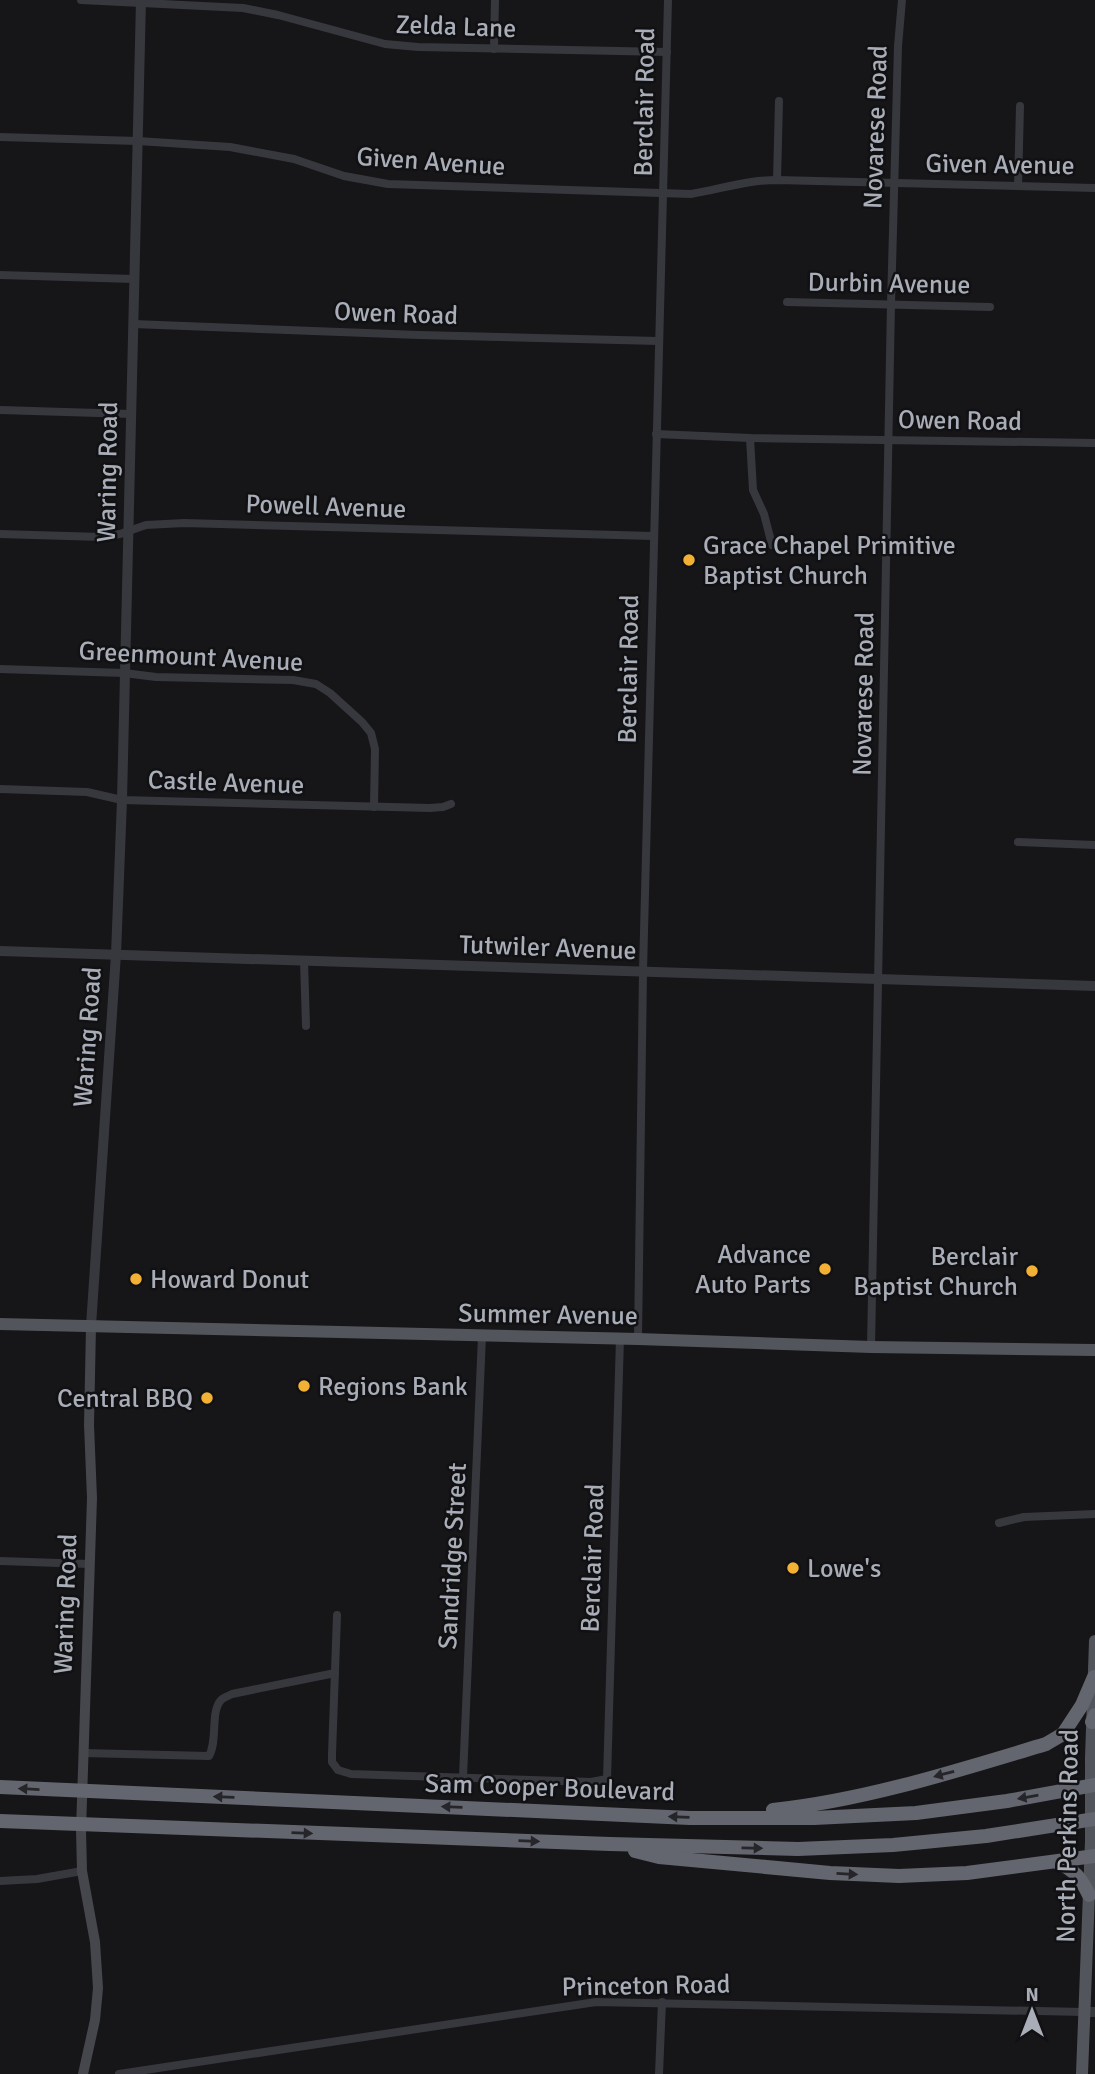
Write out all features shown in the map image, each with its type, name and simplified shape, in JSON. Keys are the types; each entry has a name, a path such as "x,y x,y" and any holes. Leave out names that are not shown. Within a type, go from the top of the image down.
{"highway":[{"path":"704,1818 814,1806 872,1794 1046,1744 1063,1734 1082,1705 1094,1677"},
{"name":"Sam Cooper Boulevard","path":"0,1787 704,1818 814,1818 916,1813 1007,1801 1095,1784"},
{"name":"Sam Cooper Boulevard","path":"0,1821 799,1849 893,1845 986,1836 1095,1819"},
{"path":"610,1844 659,1857 886,1876 967,1873 1092,1860"},
{"path":"1056,1862 1071,1868 1082,1880 1089,1895"}],"main road":[{"name":"Summer Avenue","path":"0,1324 620,1338 871,1347 1095,1350"},
{"name":"Waring Road","path":"83,2074 98,1988 95,1942 82,1871 80,1830 92,1479 89,1425 91,1326"},
{"name":"North Perkins Road","path":"1083,2074 1090,2012 1088,1921 1092,1860 1091,1758 1095,1642"}],"street":[{"name":"Zelda Lane","path":"81,0 243,8 385,44 667,52"},
{"path":"494,49 495,0"},
{"name":"Berclair Road","path":"638,1339 643,971 668,0"},
{"name":"Novarese Road","path":"871,1347 891,304 898,46 902,0"},
{"name":"Waring Road","path":"91,1326 116,954 122,800 141,1"},
{"path":"777,180 779,101"},
{"path":"1018,186 1020,106"},
{"name":"Given Avenue","path":"0,137 230,147 294,159 344,176 388,184 691,194 734,184 777,180 1095,188"},
{"path":"0,275 134,279"},
{"name":"Durbin Avenue","path":"787,302 990,307"},
{"name":"Owen Road","path":"133,324 658,341"},
{"path":"0,410 131,414"},
{"name":"Owen Road","path":"656,434 1095,443"},
{"path":"750,438 753,490 764,514 772,545"},
{"name":"Powell Avenue","path":"0,534 101,537 154,523 184,523 653,536"},
{"name":"Greenmount Avenue","path":"0,669 124,673 156,677 293,680 316,684 330,693 371,733 375,749 374,807"},
{"name":"Castle Avenue","path":"0,789 87,792 122,800 437,808 452,804"},
{"path":"1018,842 1095,845"},
{"name":"Tutwiler Avenue","path":"0,951 1095,986"},
{"path":"304,960 306,1026"},
{"name":"Sandridge Street","path":"463,1777 482,1336"},
{"name":"Berclair Road","path":"463,1777 591,1782 607,1779 620,1338"},
{"path":"999,1523 1024,1517 1095,1514"},
{"path":"0,1561 89,1564"},
{"path":"337,1615 332,1762 338,1770 351,1774 463,1777"},
{"path":"83,1753 209,1756 214,1748 216,1711 221,1700 232,1694 335,1672"},
{"path":"0,1881 37,1879 82,1871"},
{"name":"Princeton Road","path":"119,2074 600,2002 1090,2012"},
{"path":"659,2074 662,2002"}],"place":[{"name":"Grace Chapel Primitive Baptist Church","path":"689,560"},
{"name":"Advance Auto Parts","path":"825,1269"},
{"name":"Berclair Baptist Church","path":"1032,1271"},
{"name":"Howard Donut","path":"136,1279"},
{"name":"Regions Bank","path":"304,1386"},
{"name":"Central BBQ","path":"207,1398"},
{"name":"Lowe's","path":"793,1568"}]}
